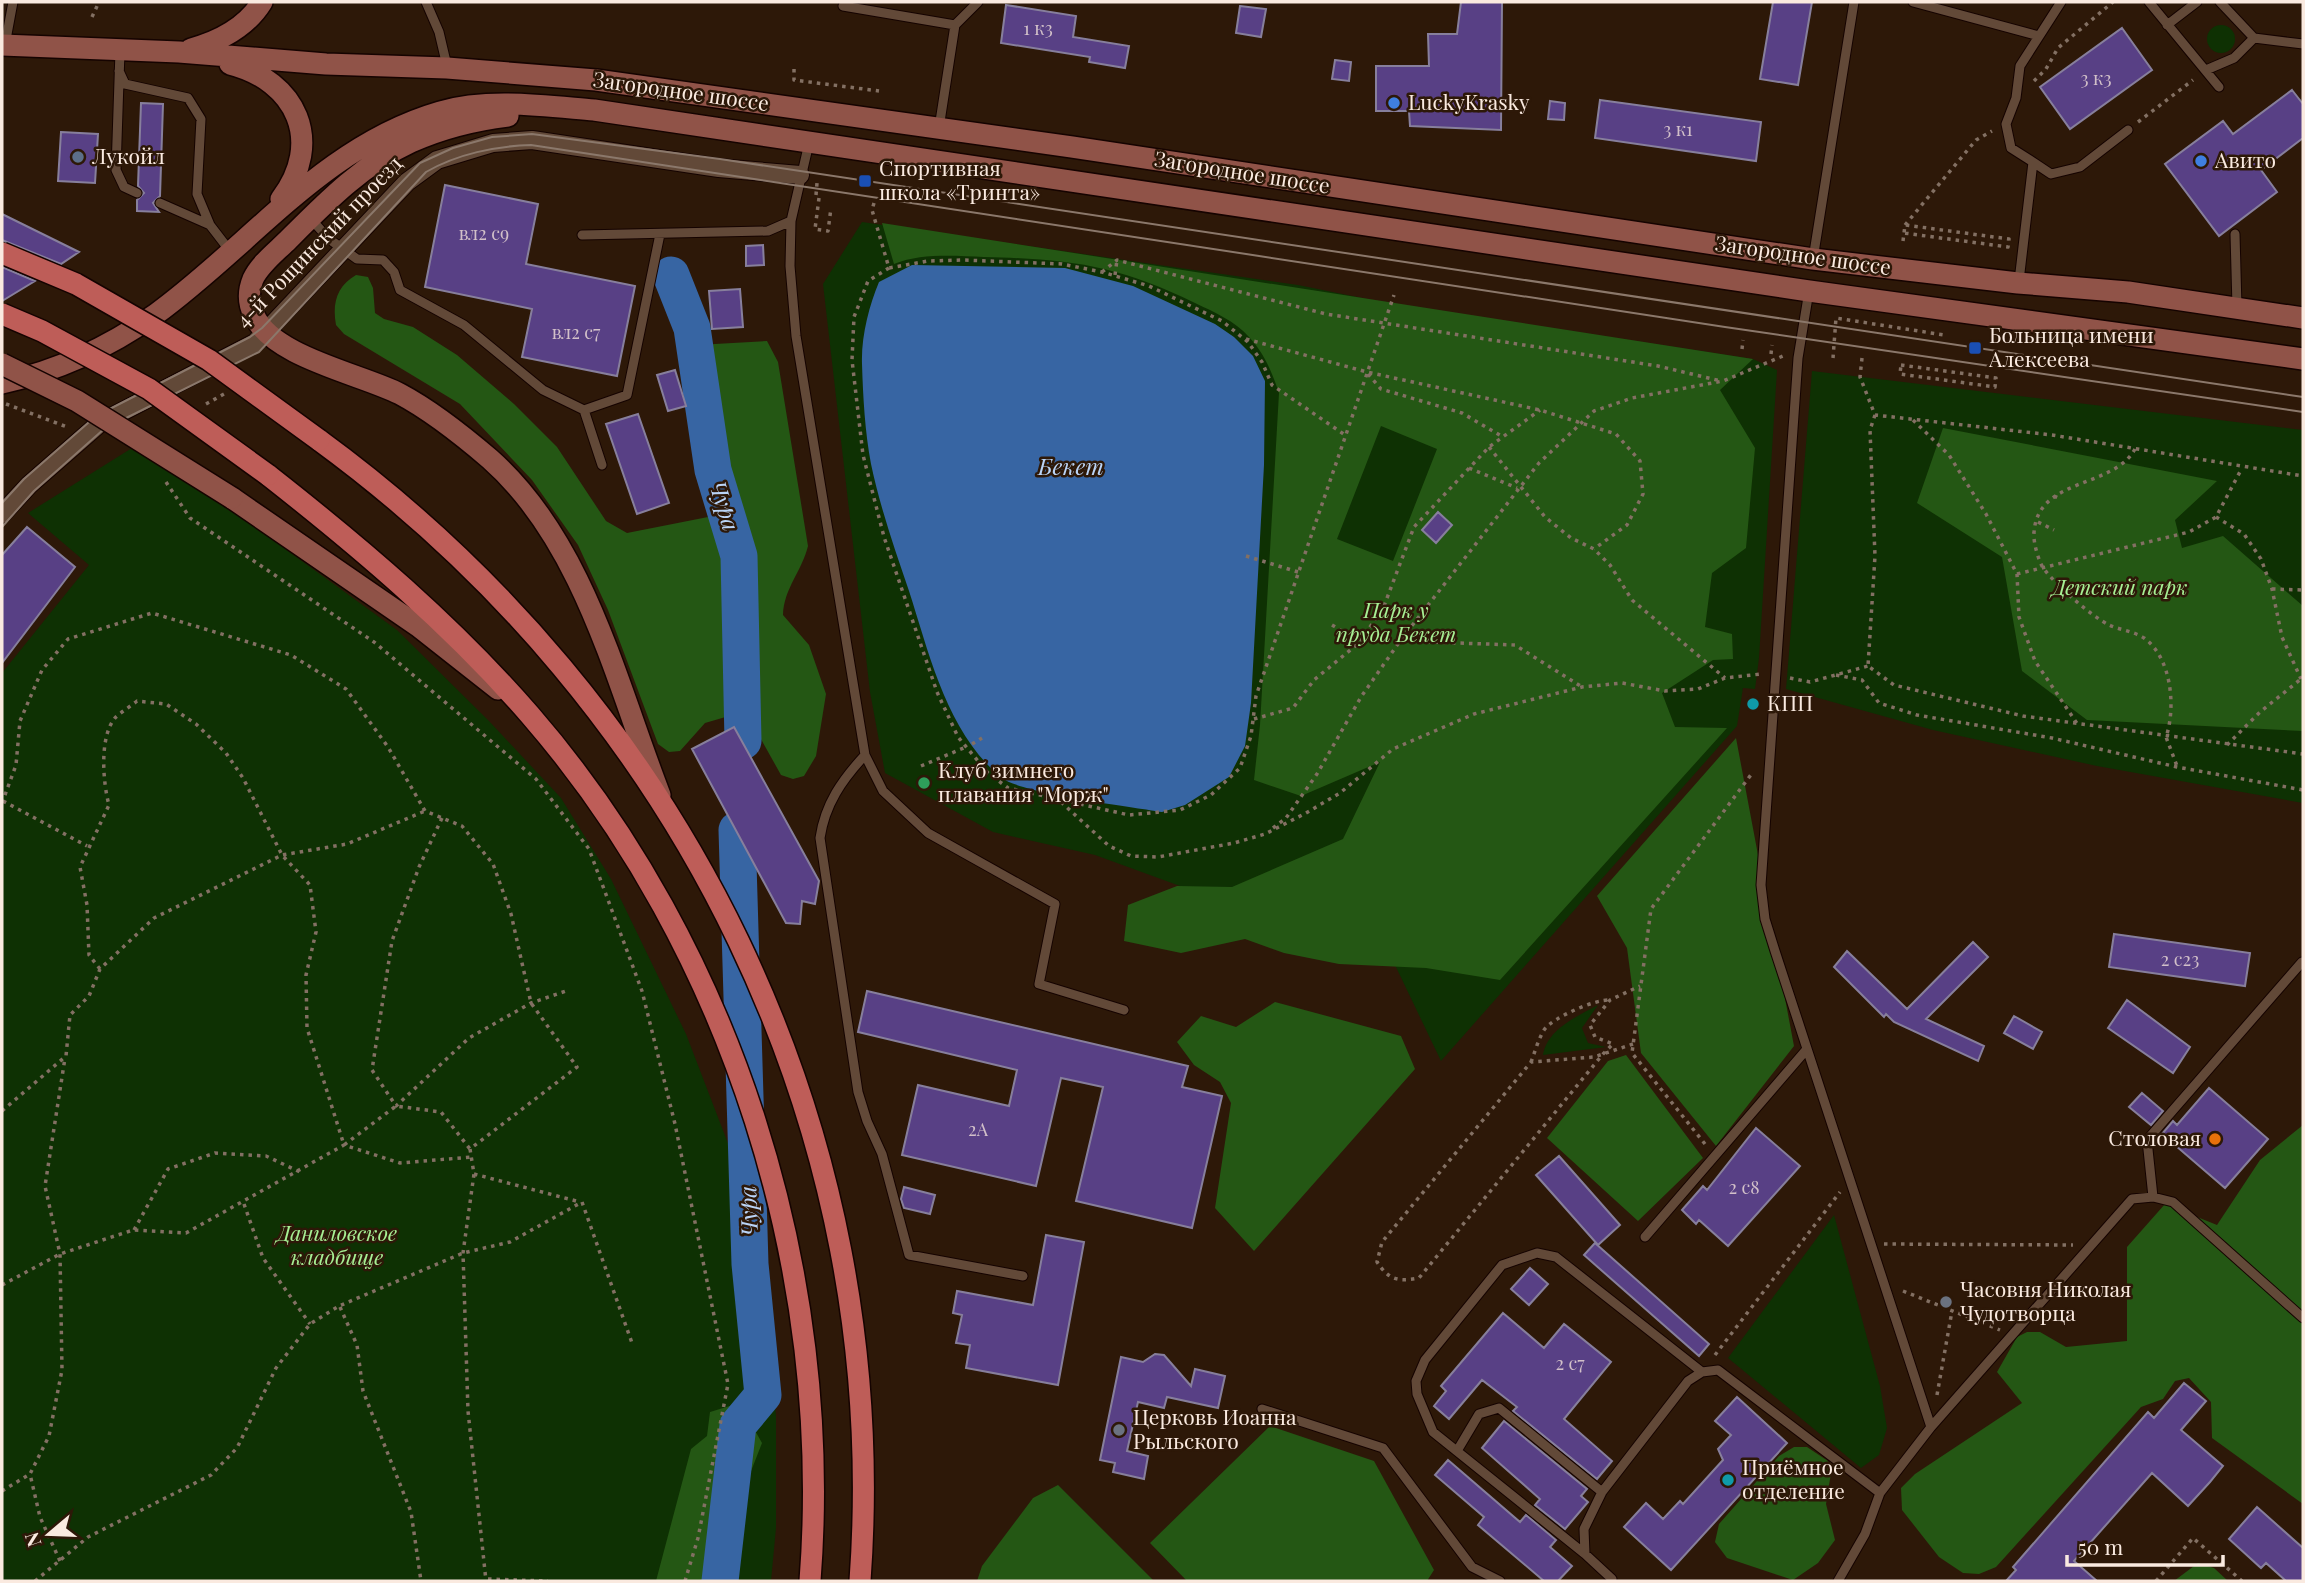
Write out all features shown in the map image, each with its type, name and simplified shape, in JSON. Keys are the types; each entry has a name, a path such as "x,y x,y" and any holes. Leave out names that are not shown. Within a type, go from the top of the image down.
{"main road":[{"path":"179,52 227,36 254,13 262,2"},
{"path":"2,383 38,375 97,350 156,313 267,218 288,191 302,152 302,131 291,104 266,79 245,68 179,52 3,45"},
{"name":"Загородное шоссе","path":"179,52 326,64 447,68 596,80 939,128 1813,259 2018,283 2128,292 2303,318"},
{"name":"Загородное шоссе","path":"267,218 335,162 403,124 443,111 494,104 575,108 1809,291 2303,359"},
{"path":"575,108 446,128 410,143 370,166 310,218 264,264 249,288 252,312 267,333 292,349 400,394 447,424 492,461 529,500 563,550 592,609 665,805"},
{"path":"2,253 75,284 209,360 371,478 446,543 523,621 596,709 665,805 725,912 795,1075 820,1157 841,1241 854,1318 864,1415 864,1533 860,1581"},
{"path":"2,314 42,331 149,389 268,475 337,530 435,615 530,714 574,769 626,846 679,937 716,1016 770,1170 799,1312 811,1419 813,1533 810,1581"},
{"path":"2,364 78,401 232,498 418,626 530,714"}],"street":[{"name":"4-й Рощинский проезд","path":"2,514 29,485 100,423 256,343 423,168 456,153 512,140 532,140 719,168 800,175"}],"lane":[{"path":"3,45 13,2"},
{"path":"426,2 439,32 447,68"},
{"path":"939,128 955,25 978,2"},
{"path":"1813,259 1854,2"},
{"path":"1913,2 2039,36"},
{"path":"2061,2 2020,66 2016,98 2006,124 2011,148 2051,174 2080,167 2128,130"},
{"path":"2149,2 2219,87"},
{"path":"2167,25 2197,2"},
{"path":"2220,2 2254,38 2303,44"},
{"path":"843,6 955,25"},
{"path":"2206,70 2234,58 2254,38"},
{"path":"120,49 116,170 124,187 137,193"},
{"path":"119,71 125,84 188,98 201,118 197,194 210,225 230,251"},
{"path":"809,141 790,221 796,336 864,755 883,791 928,832 1055,904 1039,984 1124,1010"},
{"path":"2018,283 2033,162"},
{"path":"160,202 210,225"},
{"path":"310,218 330,239 357,259 383,260 394,272 400,290 464,325 543,390 584,410 627,395 660,234"},
{"path":"582,235 768,231 790,221"},
{"path":"2235,234 2237,308"},
{"path":"1809,291 1798,358 1761,885 1765,919 1931,1427"},
{"path":"584,410 602,466"},
{"path":"864,755 832,797 823,817 820,838 858,1092 883,1154 909,1255 1023,1276"},
{"path":"2153,1197 2147,1140 2302,962"},
{"path":"1645,1237 1807,1049"},
{"path":"1838,1581 1865,1534 1880,1493 1899,1465 2132,1199 2153,1197 2173,1202 2303,1318"},
{"path":"1612,1581 1585,1554 1433,1432 1420,1406 1416,1381 1425,1360 1502,1265 1522,1255 1536,1253 1556,1257 1702,1372"},
{"path":"1585,1554 1584,1529 1602,1492 1688,1381 1702,1372 1718,1370 1880,1493"},
{"path":"1457,1451 1479,1415 1499,1408 1602,1492"},
{"path":"1262,1409 1383,1448 1472,1567 1500,1581"}],"path":[{"path":"92,17 99,2"},
{"path":"2016,98 2046,69 2058,48 2113,2"},
{"path":"794,69 794,80 879,91"},
{"path":"2128,130 2206,70"},
{"path":"1903,240 1905,225 1976,140 2006,124"},
{"path":"819,198 815,229 828,231 831,208"},
{"path":"873,203 872,210 889,268"},
{"path":"1905,225 2009,239 2008,247 1905,233"},
{"path":"1102,272 1116,260"},
{"path":"1115,275 1116,260"},
{"path":"1116,260 1326,314 1658,366 1723,381"},
{"path":"1345,435 1272,385 1262,362 1244,339 1222,321 1149,286 1115,275 1062,264 928,261 889,268 868,281 855,317 852,360 863,455 884,537 937,692 958,737 988,773 1008,788 1129,815 1180,810 1211,795 1240,768 1255,719 1256,696 1367,372 1382,323 1395,295"},
{"path":"1833,358 1836,318 1944,335"},
{"path":"1244,339 1367,372 1540,410 1616,434 1640,461 1643,494 1627,525 1594,549"},
{"path":"1742,349 1743,340"},
{"path":"1771,354 1772,345"},
{"path":"1265,834 1286,818 1317,774 1361,697 1400,640 1539,463 1594,411 1632,398 1723,381 1784,356"},
{"path":"1861,358 1860,377 1875,415 1870,429 1875,556 1868,666"},
{"path":"1901,365 1953,372 1996,378 1995,387 1900,374 1901,365"},
{"path":"1367,372 1381,389 1462,413 1503,437"},
{"path":"2,403 86,434"},
{"path":"1255,719 1293,708 1314,680 1360,642 1384,606 1414,527 1489,447 1540,410"},
{"path":"1875,415 2038,433 2303,476"},
{"path":"1912,418 1949,455 1986,514 2017,574 2018,617 2035,661 2078,725"},
{"path":"1489,447 1519,489 1545,517 1571,538 1594,549 1610,565 1632,600 1725,678"},
{"path":"2135,449 2129,459 2104,474 2054,496 2042,509 2034,534 2042,568 2097,618 2145,639 2161,660 2170,687 2172,719 2166,737 2178,767"},
{"path":"2017,574 2189,532 2216,517 2242,467"},
{"path":"1469,468 1519,489"},
{"path":"160,472 190,518 374,642 536,779 589,849 642,991 675,1124 728,1384 698,1538 685,1581"},
{"path":"2054,496 2062,499"},
{"path":"2216,517 2244,534 2260,559 2272,589 2282,637 2302,679 2260,712 2227,745"},
{"path":"2038,522 2054,530"},
{"path":"1246,556 1298,572"},
{"path":"2272,589 2303,590"},
{"path":"87,846 2,802 16,765 20,720 42,670 68,639 152,613 291,655 346,689 387,747 425,811 462,826 493,864 511,914 531,1003 577,1067 470,1149"},
{"path":"1332,625 1360,642"},
{"path":"1400,640 1515,645 1583,687"},
{"path":"1774,675 1810,682 1868,666"},
{"path":"1868,666 1894,685 2023,716 2303,754"},
{"path":"1059,801 1109,845 1131,856 1170,855 1234,844 1265,834 1340,793 1392,749 1474,715 1583,687 1622,683 1665,691 1687,690 1725,678 1761,674"},
{"path":"1834,675 1862,680 1880,703 1917,715 2052,738 2178,767 2303,790"},
{"path":"100,969 89,955 87,905 80,867 87,846 109,805 102,780 105,750 114,720 137,701 166,704 196,724 226,753 243,778 282,855 310,885 316,932 306,975 307,1028 344,1145"},
{"path":"972,744 982,738"},
{"path":"920,766 966,747"},
{"path":"1714,1156 1632,1052 1640,986 1651,909 1769,750"},
{"path":"2,1491 30,1474 49,1436 62,1370 60,1254 45,1186 70,1015 89,996 100,969 154,918 282,855 347,844 425,811"},
{"path":"442,818 419,867 390,954 372,1070 396,1105 441,1112 470,1149 474,1174 463,1252 468,1411 487,1580 548,1581"},
{"path":"1610,1000 1601,999 1545,1028 1531,1062 1382,1242 1377,1262 1387,1276 1401,1282 1419,1278 1613,1044 1595,1037 1590,1025 1610,1000 1640,986"},
{"path":"2,1285 60,1254 134,1230 186,1233 244,1203 344,1145 396,1105 469,1038 531,1003 566,991"},
{"path":"1531,1062 1603,1054 1633,1044"},
{"path":"2,1111 66,1056"},
{"path":"344,1145 400,1163 472,1157"},
{"path":"134,1230 168,1169 215,1153 266,1156 300,1172"},
{"path":"474,1174 582,1202"},
{"path":"1702,1372 1850,1179"},
{"path":"35,1581 88,1537 211,1475 237,1448 276,1368 310,1324 340,1306 463,1252 510,1242 582,1202"},
{"path":"582,1202 632,1343"},
{"path":"244,1203 263,1258 310,1324"},
{"path":"1872,1244 2091,1245"},
{"path":"1885,1284 2012,1335"},
{"path":"340,1306 357,1345 363,1391 411,1512 421,1581"},
{"path":"1931,1427 1952,1311"},
{"path":"30,1474 40,1517 60,1560"},
{"path":"2156,1581 2193,1538 2242,1581"}],"green space":[{"path":"2221,25 2231,29 2235,39 2231,49 2221,53 2211,49 2207,39 2211,29"},
{"name":"Парк у пруда Бекет","path":"862,222 1298,285 1392,304 1753,359 1777,370 1755,689 1743,688 1737,726 1441,1061 1384,942 1195,912 1180,886 1095,855 993,832 885,773 870,692 823,284"},
{"path":"882,223 1753,359 1720,390 1755,448 1746,548 1712,573 1705,627 1732,634 1733,659 1713,660 1662,693 1675,727 1727,728 1500,980 1426,968 1339,964 1284,953 1245,939 1181,953 1124,941 1128,905 1177,886 1232,887 1343,839 1380,762 1301,796 1254,780 1260,725 1279,393 1263,356 1237,326 1224,317 1141,280 1092,266 1015,258 938,256 894,264","holes":["1381,426 1437,449 1393,561 1337,539"]},
{"path":"356,275 368,277 373,288 375,313 384,319 413,327 457,355 514,404 557,447 606,521 627,533 708,517 713,513 715,502 690,355 697,345 767,341 778,362 808,546 786,596 783,615 809,645 826,694 816,756 804,776 793,779 781,775 752,723 741,717 729,716 705,723 680,751 669,752 658,744 608,610 578,545 532,480 460,404 344,334 336,325 337,296 344,284"},
{"name":"Детский парк","path":"1812,371 2303,430 2303,803 2097,766 1933,730 1786,689"},
{"path":"1943,428 2217,481 2175,520 2182,548 2223,536 2303,606 2303,731 2087,720 2022,671 2002,557 1917,503"},
{"name":"Даниловское кладбище","path":"132,448 211,495 397,630 489,721 561,798 611,879 686,1034 734,1159 766,1306 776,1416 776,1528 771,1581 2,1581 2,673 89,565 28,513"},
{"path":"1736,738 1794,1046 1716,1146 1641,1053 1627,948 1597,896"},
{"path":"1275,1002 1401,1036 1415,1069 1254,1251 1215,1208 1231,1103 1220,1082 1194,1065 1177,1042 1201,1016 1236,1027"},
{"path":"1598,1005 1582,1028 1588,1043 1606,1047 1543,1055 1550,1038 1557,1031"},
{"path":"1626,1055 1703,1158 1638,1221 1547,1138 1608,1061"},
{"path":"2303,1125 2303,1504 2212,1438 2211,1402 2189,1378 2175,1381 2163,1399 2141,1407 1996,1567 1979,1574 1963,1573 1939,1557 1902,1510 1901,1488 1915,1474 2022,1403 1997,1372 2017,1337 2027,1332 2040,1332 2066,1347 2127,1341 2127,1247 2165,1204 2217,1225 2260,1160"},
{"path":"1834,1215 1880,1386 1887,1428 1879,1455 1861,1468 1728,1358"},
{"path":"733,1405 753,1427 762,1443 746,1484 735,1581 656,1581 691,1449 707,1436 710,1412"},
{"path":"1270,1426 1374,1461 1434,1570 1427,1581 1187,1581 1150,1543"},
{"path":"1794,1447 1807,1447 1828,1461 1831,1473 1826,1504 1835,1540 1818,1563 1793,1580 1727,1558 1715,1542 1719,1524 1779,1456"},
{"path":"1058,1485 1154,1581 977,1581 982,1566 1033,1498"},
{"path":"2198,1563 2214,1568 2228,1581 2174,1581"}],"water":[{"name":"Бекет","path":"912,265 1065,268 1133,286 1215,324 1234,337 1253,356 1265,381 1264,465 1251,703 1245,746 1229,777 1185,805 1162,812 1053,794 1013,784 1002,778 983,760 954,716 933,667 888,528 871,464 866,427 862,354 869,311 879,282"}],"building":[{"path":"1461,2 1502,2 1501,130 1410,126 1409,111 1376,111 1376,66 1429,66 1428,34 1457,34"},
{"path":"1773,2 1812,2 1798,85 1760,79"},
{"path":"1006,5 1076,16 1073,37 1129,46 1125,68 1089,62 1090,57 1001,43"},
{"path":"1240,6 1266,9 1261,37 1236,33"},
{"path":"2122,28 2152,70 2070,129 2040,87"},
{"path":"1335,60 1351,62 1349,81 1332,79"},
{"path":"2292,90 2303,104 2303,138 2261,170 2277,192 2219,236 2165,164 2223,121 2233,134"},
{"path":"1600,100 1761,122 1756,161 1595,138"},
{"path":"1550,101 1565,103 1564,120 1548,119"},
{"path":"141,103 163,104 160,196 153,203 159,212 137,211 137,200 144,193 138,186"},
{"name":"Лукойл","path":"61,132 98,134 95,183 58,181"},
{"path":"445,185 538,204 526,264 635,286 617,376 522,357 532,309 425,287"},
{"path":"2,214 79,252 61,264 2,240"},
{"path":"763,245 764,265 746,266 746,246"},
{"path":"2,267 35,281 2,301"},
{"path":"740,289 743,327 712,329 709,291"},
{"path":"675,370 686,406 668,411 657,375"},
{"path":"638,414 669,503 637,514 606,424"},
{"path":"1438,512 1452,525 1436,543 1422,530"},
{"path":"27,527 75,567 2,663 2,555"},
{"path":"734,727 819,881 815,904 802,901 800,924 786,923 692,749"},
{"path":"2114,934 2250,953 2245,986 2109,967"},
{"path":"1973,942 1988,957 1926,1019 1984,1046 1978,1061 1894,1022 1886,1014 1884,1017 1834,967 1847,951 1907,1009"},
{"path":"867,991 1188,1066 1182,1087 1222,1096 1192,1228 1076,1201 1103,1087 1061,1078 1036,1186 902,1155 918,1085 1009,1106 1017,1070 858,1032"},
{"path":"2127,1000 2190,1047 2173,1073 2108,1028"},
{"path":"2014,1016 2042,1032 2033,1049 2004,1033"},
{"path":"2209,1088 2268,1139 2225,1188 2162,1134 2173,1121 2177,1125"},
{"path":"2142,1093 2163,1111 2151,1125 2129,1107"},
{"path":"1756,1128 1800,1166 1728,1246 1699,1220 1696,1224 1682,1210 1703,1186 1707,1190"},
{"path":"1559,1156 1620,1225 1598,1245 1536,1175"},
{"path":"904,1187 935,1195 930,1214 904,1208 901,1199"},
{"path":"1046,1235 1084,1242 1058,1385 966,1368 970,1345 956,1343 962,1315 953,1313 957,1291 1033,1305"},
{"path":"1595,1243 1709,1344 1699,1356 1584,1255"},
{"path":"1530,1268 1548,1284 1529,1305 1511,1289"},
{"path":"1503,1313 1544,1348 1564,1324 1611,1362 1564,1419 1612,1461 1597,1479 1513,1411 1517,1407 1482,1380 1449,1419 1434,1406 1446,1391 1441,1386"},
{"name":"Церковь Иоанна Рыльского","path":"1155,1354 1164,1355 1191,1386 1195,1369 1225,1376 1218,1408 1167,1397 1164,1408 1138,1402 1127,1451 1148,1456 1144,1479 1113,1472 1115,1463 1100,1460 1121,1357 1143,1362"},
{"path":"2184,1383 2206,1401 2181,1430 2223,1466 2210,1482 2188,1506 2152,1473 2074,1561 2097,1581 2006,1581 2016,1570 2013,1567 2148,1412 2154,1418"},
{"name":"Приёмное отделение","path":"1737,1397 1787,1443 1671,1570 1624,1527 1646,1503 1663,1519 1680,1501 1683,1504 1723,1460 1718,1449 1731,1435 1715,1421"},
{"path":"1504,1421 1587,1489 1581,1496 1588,1502 1565,1529 1535,1505 1540,1499 1482,1448"},
{"path":"1448,1460 1520,1522 1526,1515 1556,1540 1550,1547 1572,1566 1558,1581 1544,1581 1478,1525 1484,1517 1435,1475"},
{"path":"2257,1507 2303,1548 2303,1581 2286,1581 2266,1563 2261,1568 2229,1539"}],"waterway":[{"name":"Чура","path":"671,275 692,328 713,470 739,556 743,741"},
{"name":"Чура","path":"720,1581 738,1425 763,1395 750,1264 737,830"}],"tram line":[{"path":"2,503 24,479 96,416 250,337 262,328 420,163 453,148 492,137 532,134 720,159 2303,397"},
{"path":"2,527 34,491 104,429 259,352 426,172 477,152 531,145 2303,412"}],"place":[{"name":"LuckyKrasky","path":"1394,103"},
{"name":"Лукойл","path":"78,157"},
{"name":"Авито","path":"2201,161"},
{"name":"Спортивная школа «Тринта»","path":"865,181"},
{"name":"Больница имени Алексеева","path":"1975,348"},
{"name":"КПП","path":"1753,704"},
{"name":"Клуб зимнего плавания \"Морж\"","path":"924,783"},
{"name":"Столовая","path":"2215,1139"},
{"name":"Часовня Николая Чудотворца","path":"1946,1302"},
{"name":"Церковь Иоанна Рыльского","path":"1119,1430"},
{"name":"Приёмное отделение","path":"1728,1480"}]}
